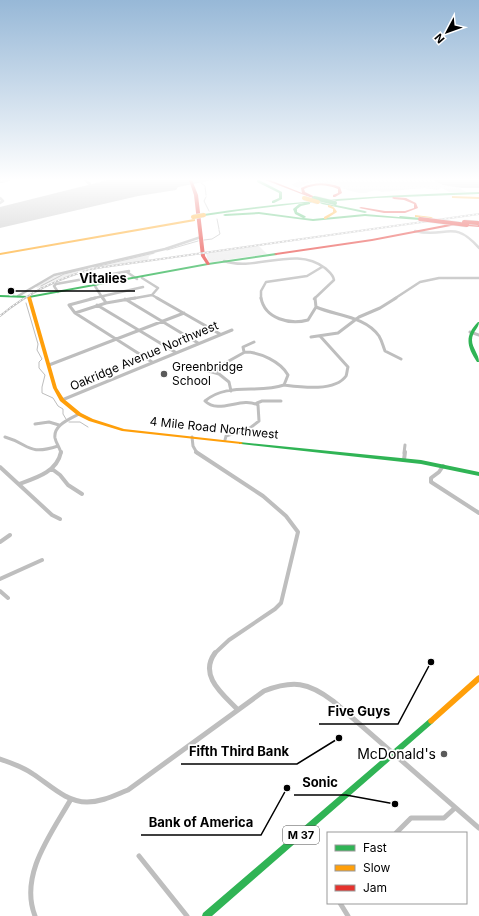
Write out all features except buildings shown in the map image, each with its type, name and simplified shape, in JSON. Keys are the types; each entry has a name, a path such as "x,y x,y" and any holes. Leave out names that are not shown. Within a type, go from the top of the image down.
{"main road":[{"path":"0,250 170,223"},
{"path":"0,254 172,223"},
{"path":"199,223 203,256 208,264"},
{"path":"449,223 467,225 479,223"},
{"path":"0,296 29,297 140,278 224,261 372,240 415,231 479,223"},
{"name":"4 Mile Road Northwest","path":"29,297 55,388 62,400 79,414 97,423 124,430 404,460 443,466 479,474"},
{"path":"479,323 470,332 470,346 479,361"},
{"name":"M 37","path":"206,916 395,754 479,678"}],"street":[{"path":"415,231 424,234 446,231 462,232 470,236 479,248"},
{"path":"18,296 54,275 180,245 201,237"},
{"path":"224,261 234,264 291,258 306,260 322,267 333,275 334,280 314,300 316,307 311,318 297,322 286,321 266,311 261,302 260,296 266,282 295,279 307,276 322,267"},
{"path":"58,292 55,285 128,272 158,288 152,295 97,305 75,313"},
{"path":"311,337 338,333 355,320 380,308 420,282 447,278 479,278"},
{"path":"95,286 106,303"},
{"path":"143,287 70,303 70,308 75,313 152,362"},
{"path":"152,295 220,334"},
{"path":"125,300 198,343"},
{"path":"97,305 175,352"},
{"path":"316,307 366,325 378,335 385,352 400,359"},
{"path":"49,365 184,313"},
{"name":"Oakridge Avenue Northwest","path":"62,400 130,373 175,352 232,330"},
{"path":"470,332 479,335"},
{"path":"281,401 262,401 257,403 248,401 214,407 207,404 205,401 212,394 231,391 272,388 284,385 303,387 324,386 337,382 346,376 348,367 320,336"},
{"path":"244,352 243,347 254,342"},
{"path":"231,391 229,382 219,374 205,370 208,368 218,367 244,352 256,353 284,369 288,375 284,385"},
{"path":"218,367 219,374"},
{"path":"225,440 226,436 250,428 259,421 257,403"},
{"path":"19,484 52,469 60,459 61,451 54,435 59,425 79,414"},
{"path":"35,424 49,422 59,425"},
{"path":"5,437 15,440 24,447 33,450 48,449 58,446"},
{"path":"192,437 192,445 199,455 218,465 285,513 297,526 298,532 281,603 275,609 220,647 210,660 209,671 213,683 219,692 238,710"},
{"path":"404,460 405,445"},
{"path":"443,466 439,472 431,478 431,482 479,513"},
{"path":"0,467 52,515 60,519"},
{"path":"52,469 60,474 68,485 82,494"},
{"path":"0,542 10,535"},
{"path":"0,579 42,560"},
{"path":"0,591 8,598"},
{"path":"0,759 15,763 53,790 71,800 93,802 116,796 128,790 264,691 280,684 302,684 320,690 479,828"},
{"path":"35,916 30,902 31,877 42,852 71,800"},
{"path":"397,832 411,818 444,818 455,808"},
{"path":"139,856 187,916"},
{"path":"341,904 348,916"}],"shaded area":[{"path":"0,223 23,223 0,228"},
{"path":"259,246 267,254 212,262 208,261 206,253"},
{"path":"158,252 149,256 148,261 78,273 38,288 34,286 48,278"}],"waterway":[{"path":"218,223 219,229"},
{"path":"204,240 212,239 220,234 219,230"},
{"path":"167,250 198,241"},
{"path":"95,267 154,253"},
{"path":"41,286 64,274 88,268"},
{"path":"32,294 42,287"},
{"path":"26,303 38,344 37,350 42,359 39,362 39,368 45,375 42,393 53,398 58,406 63,409 63,414 66,419"},
{"path":"69,422 80,422 88,427"}],"railway":[{"path":"0,316 11,307 46,286 70,276 97,268 417,223"}],"traffic: fast":[{"path":"0,296 29,297 208,264 276,254"},
{"path":"479,323 470,337 471,346 479,361"},
{"path":"241,443 421,462 479,474"},
{"path":"206,916 431,721"}],"traffic: slow":[{"path":"0,254 178,223"},
{"path":"29,297 55,388 62,400 79,414 91,420 124,430 241,443"},
{"path":"431,721 479,678"}],"traffic: jam":[{"path":"199,223 203,256 208,264"},
{"path":"449,223 467,225"},
{"path":"276,254 372,240 455,224"},
{"path":"467,225 479,226"}],"place":[{"name":"Vitalies","path":"11,291"},
{"name":"Greenbridge School","path":"164,374"},
{"name":"Five Guys","path":"431,662"},
{"name":"Fifth Third Bank","path":"339,738"},
{"name":"McDonald's","path":"444,754"},
{"name":"Bank of America","path":"287,788"},
{"name":"Sonic","path":"395,804"}]}
